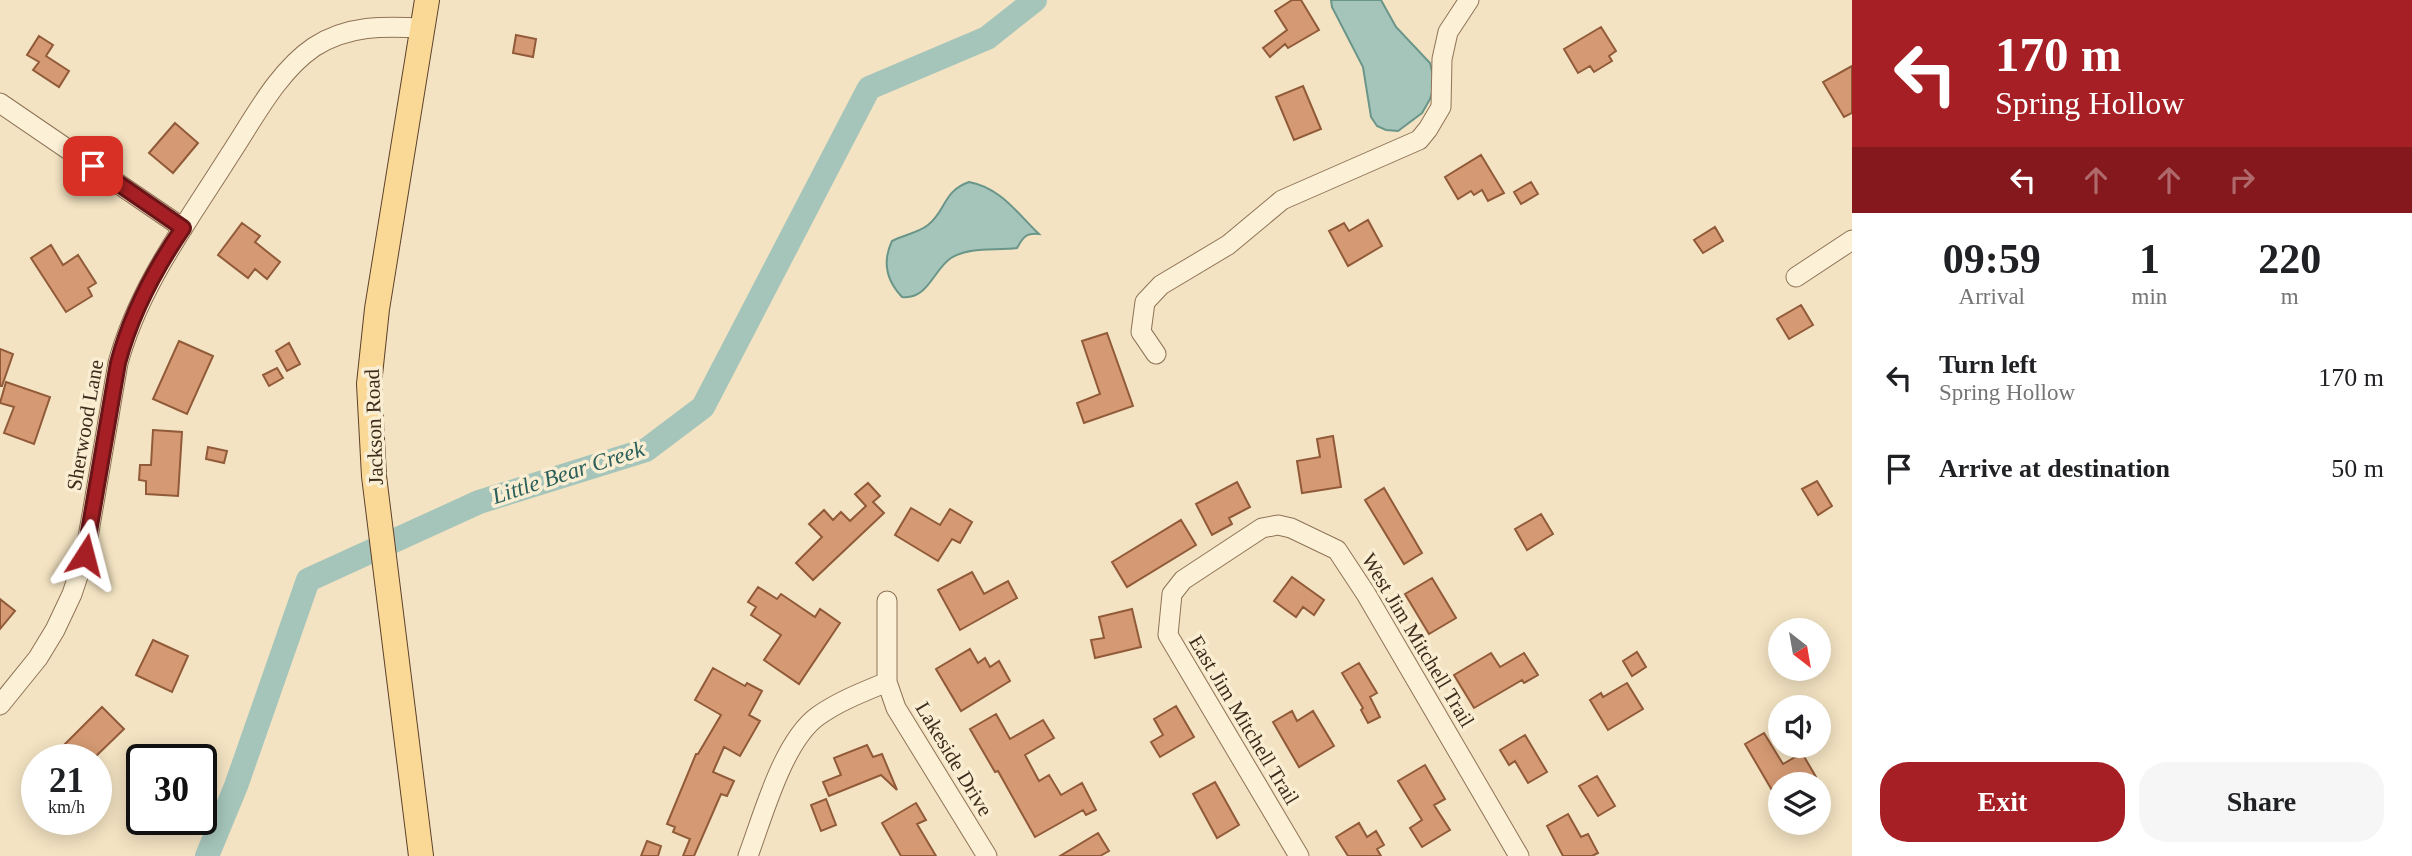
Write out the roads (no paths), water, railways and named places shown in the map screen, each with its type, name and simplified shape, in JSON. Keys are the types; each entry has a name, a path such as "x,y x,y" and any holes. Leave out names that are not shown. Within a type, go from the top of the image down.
{"main road":[{"name":"Jackson Road","path":"421,856 386,583 369,384 377,309 427,0"}],"street":[{"path":"1156,354 1142,332 1145,302 1161,285 1228,245 1282,200 1419,140 1441,107 1442,59 1448,32 1469,0"},
{"name":"Sherwood Lane","path":"0,705 38,658 72,594 85,555 118,363 138,305 164,256 275,88 295,63 312,48 352,29 382,26 422,28"},
{"path":"0,103 183,228"},
{"path":"1796,277 1852,240"},
{"name":"West Jim Mitchell Trail","path":"1230,547 1262,528 1278,525 1301,532 1338,550 1519,856"},
{"name":"East Jim Mitchell Trail","path":"1230,547 1183,580 1172,594 1168,635 1299,856"},
{"path":"748,856 783,761 815,718 834,705 887,682 887,601"},
{"name":"Lakeside Drive","path":"887,682 896,708 987,856"}],"water":[{"path":"1331,0 1381,0 1396,27 1430,63 1435,83 1430,99 1422,113 1398,131 1377,126 1371,117 1363,67 1332,7"},
{"path":"969,182 999,196 1039,234 1025,236 1017,248 975,250 958,254 945,263 918,294 902,297 892,284 887,270 887,256 892,241 928,225 949,196"}],"waterway":[{"name":"Little Bear Creek","path":"207,856 236,786 308,580 479,502 646,450 703,407 869,88 987,38 1035,0"}]}
